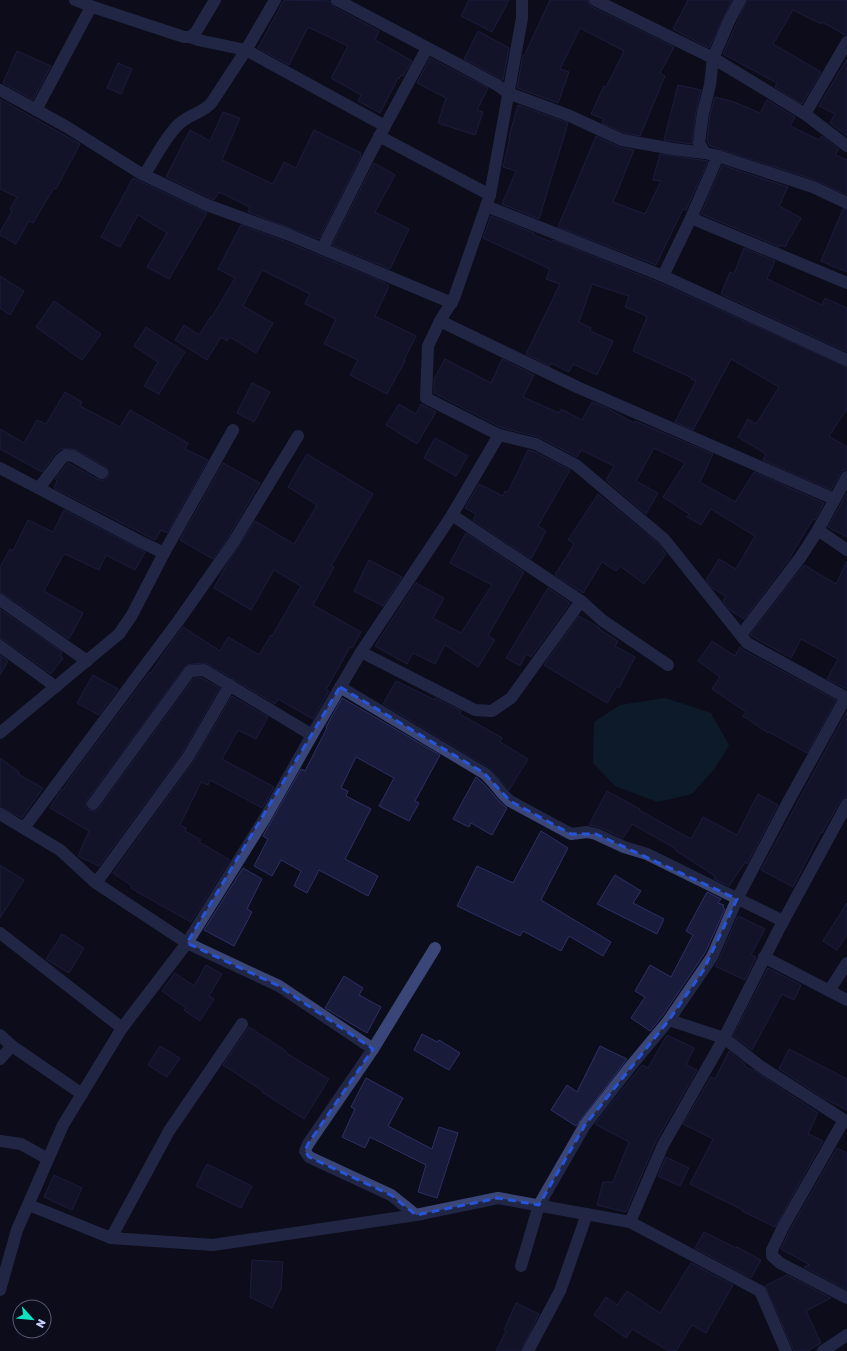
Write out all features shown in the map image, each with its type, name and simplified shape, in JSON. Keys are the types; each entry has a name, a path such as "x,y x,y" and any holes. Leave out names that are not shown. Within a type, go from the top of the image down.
{"street":[{"path":"75,0 184,37 190,37 246,50 382,131 488,200 663,276 847,360"},
{"path":"190,37 196,32 215,0"},
{"path":"144,175 172,132 180,123 208,108 246,50 275,0"},
{"path":"337,0 497,85 508,93 570,116 622,140 718,156 813,186 847,204"},
{"path":"521,1266 539,1205 585,1126 630,1067 669,1020 712,957 737,899 788,802 847,697 747,644 664,540 576,465 536,444 499,435 426,398 428,346 440,321 452,303 488,200 522,18 522,0"},
{"path":"595,0 713,58 805,114 847,146"},
{"path":"705,153 699,143 703,113 710,85 713,58 740,0"},
{"path":"36,110 91,6"},
{"path":"805,114 847,42"},
{"path":"322,249 382,131 427,48"},
{"path":"0,90 67,127 144,175 206,205 322,249 452,303"},
{"path":"663,276 691,218 718,156"},
{"path":"691,218 847,283"},
{"path":"440,321 577,387 834,499"},
{"path":"0,733 119,634 132,615 164,553 233,430"},
{"path":"0,1290 17,1230 63,1125 122,1028 187,943 265,818 361,652 452,515 499,435"},
{"path":"24,828 179,620 233,543 298,436"},
{"path":"39,488 61,459 66,455 73,456 102,473"},
{"path":"0,468 164,553"},
{"path":"741,635 800,558 818,530 847,477"},
{"path":"452,515 581,601 602,620 668,665"},
{"path":"818,530 847,550"},
{"path":"0,600 87,661"},
{"path":"361,652 475,710 492,711 511,698 581,601"},
{"path":"0,646 56,687"},
{"path":"93,804 190,671 204,670 312,735"},
{"path":"96,883 188,757 230,685"},
{"path":"340,687 480,770 491,778 505,797 571,834 588,832 596,834 624,847 647,854 783,921"},
{"path":"630,1222 663,1145 724,1038 764,957 847,804"},
{"path":"0,814 60,850 96,883 187,943 279,986 373,1049"},
{"path":"0,933 122,1028"},
{"path":"416,1215 391,1195 309,1157 305,1152 308,1144 373,1049 435,948"},
{"path":"764,957 847,1000"},
{"path":"829,991 847,963"},
{"path":"669,1020 724,1038 760,1066 845,1121 783,1227 772,1250 772,1256 780,1263 847,1298"},
{"path":"111,1238 169,1131 242,1024"},
{"path":"0,1035 12,1046 82,1094"},
{"path":"0,1059 12,1046"},
{"path":"0,1141 21,1144 48,1159"},
{"path":"29,1205 111,1238 213,1245 416,1215 498,1198 630,1222 760,1291 786,1351"},
{"path":"528,1351 560,1292 587,1214"},
{"path":"823,1351 847,1335"}],"highlighted area":[{"path":"340,687 484,773 510,801 571,834 596,834 737,899 703,971 669,1020 585,1125 539,1205 498,1198 416,1215 391,1195 309,1157 305,1151 308,1144 373,1049 279,986 187,943"}],"water":[{"path":"665,698 711,713 729,745 715,768 692,794 658,802 615,786 593,763 594,722 620,705"}],"building":[{"path":"284,0 330,1 334,7 379,31 375,40 412,61 403,76 401,75 399,79 398,78 380,113 358,101 361,95 331,78 348,46 308,27 289,65 258,48"},
{"path":"469,0 509,0 492,32 461,16"},
{"path":"550,0 588,0 592,7 674,47 660,73 665,76 640,136 624,133 602,123 604,119 591,114 604,86 606,87 624,51 580,28 560,69 569,72 558,103 517,88 523,55 524,56"},
{"path":"688,0 732,0 709,48 673,29"},
{"path":"747,0 847,0 847,35 822,22 821,24 793,10 773,44 821,72 802,104 775,87 777,83 723,54"},
{"path":"478,31 509,48 503,80 464,59"},
{"path":"17,51 51,66 33,100 3,83"},
{"path":"430,58 488,88 477,110 483,112 475,135 438,123 446,98 417,83"},
{"path":"847,59 847,136 830,123 835,114 819,106"},
{"path":"118,63 132,69 121,94 107,88"},
{"path":"678,85 701,90 696,112 692,144 664,140"},
{"path":"715,97 734,102 760,113 767,100 795,117 790,126 819,140 822,136 839,149 835,155 847,160 847,195 815,180 710,146 707,141 710,114"},
{"path":"0,99 80,144 56,189 54,188 33,223 29,221 16,244 0,235 0,232 12,211 10,209 17,197 0,189"},
{"path":"518,105 568,123 539,219 502,204 516,171 503,167 509,137"},
{"path":"223,112 240,118 222,160 273,184 284,162 296,168 314,130 361,153 361,156 319,239 248,212 250,207 219,192 214,200 166,177 190,130 210,141"},
{"path":"596,136 619,147 634,150 613,202 645,214 661,181 653,180 660,154 708,161 686,210 683,209 656,265 558,227"},
{"path":"374,163 395,175 375,212 409,229 390,269 332,245"},
{"path":"722,165 788,187 779,206 801,218 785,247 781,245 780,247 701,214"},
{"path":"133,178 207,213 169,279 147,267 167,233 138,215 120,247 101,237"},
{"path":"843,209 847,210 847,272 821,261"},
{"path":"491,216 534,233 534,235 552,242 553,240 660,283 847,367 847,409 829,436 847,447 847,470 843,470 831,490 763,460 766,454 738,437 748,419 756,424 779,387 731,359 693,430 675,422 696,381 633,351 647,317 625,307 629,296 592,284 579,322 591,328 590,331 613,341 597,375 573,364 569,372 551,363 550,366 526,354 560,284 546,279 550,269 483,238"},
{"path":"241,225 284,241 383,282 389,286 375,316 416,336 404,360 405,361 387,394 350,375 358,360 324,344 336,319 305,304 310,294 262,270 243,306 273,323 256,353 230,337 227,341 221,337 207,360 175,340 184,325 199,335 211,316 212,317 235,278 218,269"},
{"path":"744,248 775,261 767,279 822,305 825,298 847,308 847,352 721,294 730,272 734,274"},
{"path":"0,276 24,291 10,315 0,308"},
{"path":"54,301 101,334 82,360 36,327"},
{"path":"146,327 185,352 159,394 144,386 158,362 134,346"},
{"path":"445,359 491,383 502,359 534,375 523,397 559,413 561,409 582,420 592,402 607,408 634,423 635,421 713,454 700,482 735,502 754,472 824,503 791,557 744,619 730,610 723,601 726,596 712,588 706,580 719,559 736,569 755,536 711,509 701,525 687,517 689,514 663,497 685,463 654,448 636,481 658,493 646,514 606,480 614,466 581,450 577,457 539,437 502,428 434,393 434,379"},
{"path":"252,383 270,392 254,422 237,413"},
{"path":"65,392 82,402 80,406 120,427 130,410 188,443 185,449 208,460 167,533 161,530 155,540 54,488 57,481 55,479 68,463 99,480 105,480 108,477 109,473 106,467 77,450 67,448 61,449 55,454 42,472 0,449 0,429 24,443 37,420 46,424"},
{"path":"399,404 416,414 421,404 436,412 417,444 386,425"},
{"path":"435,438 468,456 456,476 424,458"},
{"path":"528,450 533,451 570,470 538,526 546,531 531,559 473,520 476,514 465,508 479,484 503,496 505,491 508,492"},
{"path":"307,454 373,494 331,566 334,567 313,605 361,632 352,648 350,647 326,690 329,691 313,719 278,699 275,704 208,664 203,663 186,665 87,800 86,807 89,810 96,811 99,808 194,678 202,678 220,688 182,753 99,866 78,856 89,831 50,808 62,789 63,790 150,672 151,673 183,627 220,651 228,637 259,655 271,635 272,636 301,586 274,570 251,610 214,588 226,566 255,521 294,544 317,505 288,487"},
{"path":"223,463 260,483 227,539 213,559 180,540"},
{"path":"847,493 847,537 828,527"},
{"path":"598,494 659,544 666,554 644,584 620,566 616,571 602,562 583,593 555,575 574,544 568,540"},
{"path":"64,510 145,552 135,570 106,555 99,570 65,554 63,555 44,591 83,613 69,639 4,594 0,593 0,567 10,549 13,551 28,520 53,532"},
{"path":"466,533 524,572 488,636 495,640 478,667 445,645 435,664 413,653 407,664 375,646 416,583 444,598 433,618 461,633 492,585 450,563"},
{"path":"369,560 402,577 383,606 354,591"},
{"path":"847,561 847,689 827,679 838,659 801,639 791,658 750,635 804,565 836,584"},
{"path":"548,588 570,603 531,657 526,654 520,666 506,658"},
{"path":"0,609 62,652 60,656 63,658 51,674 4,640 0,639"},
{"path":"579,616 600,628 599,629 618,641 615,646 635,657 619,688 617,686 607,703 544,665"},
{"path":"712,641 735,656 740,647 836,700 807,753 769,732 768,733 743,716 746,712 712,689 720,677 698,661"},
{"path":"0,655 8,661 0,675"},
{"path":"93,675 118,689 99,715 77,703"},
{"path":"396,681 461,711 460,714 502,738 500,742 528,759 509,790 488,767 383,704"},
{"path":"232,696 268,717 256,739 238,730 222,759 274,787 262,808 210,780 208,785 201,782 180,825 186,828 185,831 201,840 199,842 230,860 191,922 131,888 132,886 113,873 194,761"},
{"path":"342,698 440,755 415,801 419,803 409,821 379,806 394,778 356,757 341,788 348,791 346,796 371,809 345,859 378,876 368,896 319,870 307,893 294,886 301,871 281,860 272,876 254,866 268,839 263,836 301,769 305,771"},
{"path":"847,711 847,797 843,797 822,833 821,832 793,887 761,870"},
{"path":"0,758 19,772 18,774 43,788 22,818 0,807"},
{"path":"476,777 507,808 492,835 471,823 469,827 453,819"},
{"path":"607,791 691,839 703,817 737,835 758,794 778,805 747,864 745,862 729,886 714,879 715,876 675,850 676,849 632,824 623,838 599,827 589,825"},
{"path":"541,831 568,848 541,900 611,942 603,956 569,936 561,951 523,931 520,936 457,906 477,866 513,883"},
{"path":"0,865 24,880 0,918"},
{"path":"243,868 262,879 247,909 252,912 234,946 204,930"},
{"path":"615,875 641,891 633,903 664,919 657,934 597,904"},
{"path":"707,892 721,899 718,903 724,905 723,908 725,909 705,953 663,1015 650,1031 631,1018 645,997 635,991 650,965 671,977 693,935 686,931"},
{"path":"847,903 847,934 837,950 823,941"},
{"path":"738,916 765,929 751,955 756,957 745,980 715,966"},
{"path":"62,934 84,948 69,973 46,959"},
{"path":"206,965 222,974 209,996 214,999 200,1021 184,1010 186,1008 162,991 175,973 194,986"},
{"path":"768,968 801,985 794,1000 782,994 752,1050 733,1036"},
{"path":"344,976 363,988 359,995 381,1007 367,1033 325,1008"},
{"path":"249,1027 286,1051 286,1053 329,1079 304,1119 223,1065"},
{"path":"422,1034 437,1042 439,1040 460,1053 449,1070 414,1050"},
{"path":"667,1035 694,1048 686,1065 697,1070 656,1141 626,1212 597,1205 603,1182 613,1182 629,1142 595,1124 642,1065 648,1068"},
{"path":"160,1046 180,1058 167,1077 148,1065"},
{"path":"600,1046 627,1059 576,1126 551,1110 567,1085 577,1092"},
{"path":"789,1049 847,1079 847,1110 825,1099 779,1069"},
{"path":"729,1051 745,1064 744,1066 755,1071 818,1113 808,1134 823,1141 775,1227 690,1184 713,1139 683,1124 711,1077 715,1079"},
{"path":"366,1078 403,1098 388,1126 432,1149 439,1127 458,1133 437,1198 418,1192 426,1165 370,1137 365,1148 342,1137 355,1109 351,1107"},
{"path":"837,1148 847,1153 847,1290 804,1267 810,1265 781,1249 790,1230"},
{"path":"666,1157 689,1168 680,1186 658,1176"},
{"path":"207,1164 252,1186 241,1208 196,1186"},
{"path":"54,1175 82,1188 72,1210 44,1197"},
{"path":"704,1232 761,1260 751,1278 695,1248"},
{"path":"252,1260 283,1262 281,1289 272,1308 250,1297"},
{"path":"691,1263 733,1285 706,1333 692,1325 676,1351 669,1351 632,1329 626,1338 594,1315 606,1297 617,1305 627,1291 660,1313"},
{"path":"787,1275 831,1298 806,1311 821,1343 807,1351 794,1351 765,1286"},
{"path":"516,1303 539,1314 521,1351 496,1351 506,1331 504,1330"}]}
